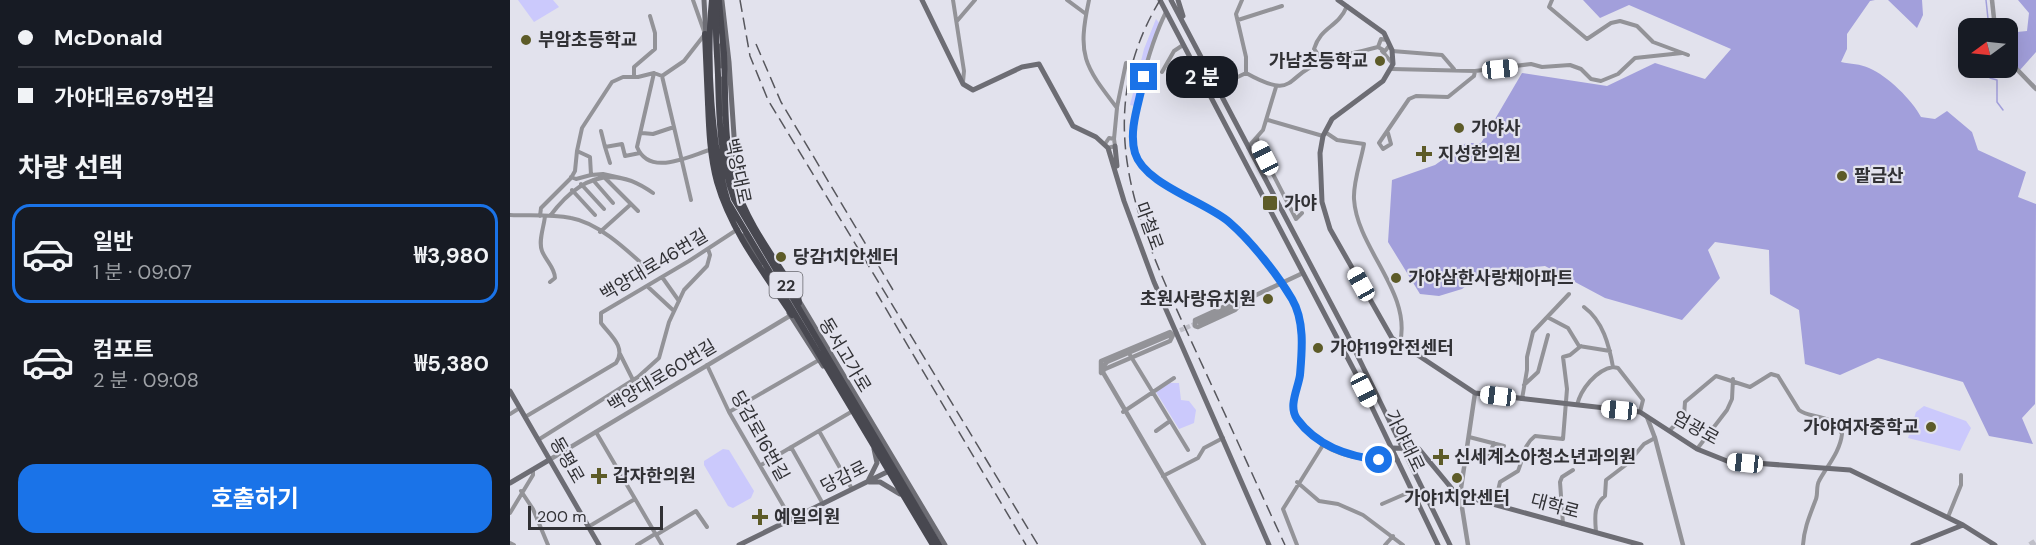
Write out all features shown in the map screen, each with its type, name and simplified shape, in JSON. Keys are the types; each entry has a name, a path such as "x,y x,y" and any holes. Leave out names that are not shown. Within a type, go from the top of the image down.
{"highway":[{"name":"동서고가로","path":"712,0 710,27 715,141 728,202 931,545"},
{"path":"719,0 730,156 735,183 751,219 798,296 800,309"},
{"name":"동서고가로","path":"719,0 716,33 720,118 727,177 746,222 939,545"},
{"path":"705,34 714,170 732,221 822,361"}],"main road":[{"name":"백양대로","path":"702,0 715,148 722,187 738,228 790,315 822,361 931,545"},
{"name":"백양대로","path":"719,0 729,62 737,180 742,198 768,253 808,315 945,545"},
{"path":"922,0 963,84 973,90 1022,67 1039,64 1073,126 1110,144"},
{"name":"가야대로","path":"1160,0 1393,448 1438,545"},
{"path":"1324,134 1332,119 1383,81 1392,67 1392,51 1389,42 1380,30 1338,0"},
{"path":"1166,12 1176,1 1188,31"},
{"name":"가야대로","path":"1176,1 1188,31 1405,449 1450,545"},
{"name":"엄광로","path":"1324,134 1320,153 1322,202 1330,229 1392,338 1475,393 1640,412 1697,449 1726,461 1828,466 1860,474 1948,517 1995,545"},
{"name":"마철로","path":"1110,144 1124,201 1172,334 1223,438 1269,545"},
{"path":"780,297 788,298 792,290"},
{"name":"동평로","path":"510,391 518,409 599,545"},
{"path":"1393,448 1419,449 1460,495"},
{"path":"874,449 877,464 867,482 880,482 900,494"},
{"path":"510,483 549,460"},
{"name":"당감로","path":"739,545 898,466"},
{"name":"대학로","path":"1460,495 1621,542 1641,545"},
{"path":"1913,545 1963,525"}],"street":[{"path":"662,76 684,61 705,34 693,0"},
{"path":"953,0 964,71 963,84"},
{"path":"957,21 975,0"},
{"path":"1067,0 1086,14"},
{"path":"1089,0 1086,14 1085,61 1090,72 1117,108"},
{"path":"1242,0 1237,9 1246,57 1246,73"},
{"path":"1552,0 1549,7 1587,39 1611,23 1620,21 1637,26 1653,42 1688,54"},
{"path":"1992,0 1994,18"},
{"path":"1238,20 1282,6"},
{"path":"1323,61 1314,49 1316,41 1322,32 1341,20 1347,6"},
{"path":"1166,12 1156,31 1145,65 1133,134 1136,154 1145,168 1163,182 1228,221 1248,241 1281,284 1300,316 1300,376 1293,403 1296,417 1323,445 1358,458 1399,460"},
{"path":"634,77 634,67 654,49 655,33 650,16"},
{"path":"1380,30 1380,49 1392,67 1475,71 1531,64 1542,68 1570,65 1581,69 1591,79 1601,81 1618,74 1635,58 1682,53"},
{"path":"1246,73 1276,87 1288,84 1323,61 1388,49 1389,42 1381,39"},
{"path":"1162,72 1174,51 1184,45"},
{"path":"1392,51 1442,55 1455,70"},
{"path":"1110,144 1126,63"},
{"path":"2018,70 2036,89"},
{"path":"1388,133 1390,146 1386,149 1379,143 1388,133 1408,99 1416,96 1448,97 1474,76 1475,71"},
{"path":"550,282 555,278 541,250 545,216 541,208 575,171 582,128 612,82 623,77 654,73 662,76"},
{"path":"654,73 637,147 640,153 658,163 670,163 715,148"},
{"path":"1217,87 1246,73"},
{"path":"662,76 691,200"},
{"path":"1248,148 1268,120 1276,87"},
{"path":"1268,120 1324,134 1337,140 1364,144 1354,198 1366,242 1397,306 1402,336 1400,344"},
{"path":"642,133 653,134 674,127"},
{"path":"601,131 610,163"},
{"path":"1257,137 1258,145 1296,219 1302,213"},
{"path":"605,147 622,144 626,156 640,153"},
{"path":"577,151 590,157 592,178 613,203"},
{"path":"545,216 581,183 603,174 634,181 653,193"},
{"path":"571,177 576,179 621,178"},
{"path":"605,178 638,211"},
{"path":"581,183 604,209"},
{"path":"572,190 595,215"},
{"path":"600,232 630,205"},
{"path":"510,215 572,218 600,232 651,272"},
{"name":"백양대로46번길","path":"620,354 613,335 600,323 600,315 738,228"},
{"path":"537,440 633,380 659,358 679,301 689,284 707,266 710,255 708,249"},
{"path":"1199,322 1303,273"},
{"path":"662,277 679,301"},
{"path":"647,285 674,311"},
{"path":"1522,399 1527,357 1533,332 1549,318 1569,294"},
{"path":"1242,302 1235,310 1198,327 1195,326 1196,320 1232,303 1242,302"},
{"path":"1584,307 1594,314 1602,329 1613,367"},
{"path":"790,315 798,311 808,315"},
{"name":"백양대로60번길","path":"549,460 790,315"},
{"path":"1549,318 1568,328 1581,346"},
{"path":"1101,373 1129,353 1166,333 1172,334 1170,340 1129,353 1101,361 1101,373 1204,545"},
{"path":"1524,385 1538,372 1548,335"},
{"path":"1495,505 1500,482 1518,471 1525,445 1529,441 1535,436 1563,439 1566,404 1563,357 1581,346 1610,351"},
{"path":"1129,353 1188,450"},
{"path":"620,354 633,380"},
{"path":"524,418 616,363 620,354"},
{"path":"729,412 822,361"},
{"name":"당감로16번길","path":"707,364 729,412 792,520"},
{"path":"1577,405 1580,393 1586,386 1599,373 1613,367 1618,368 1643,400 1640,412"},
{"path":"1670,430 1684,416 1685,402 1716,376 1733,379 1740,385 1750,387 1771,375 1778,376 1803,414 1822,417 1840,429 1841,441 1818,482 1816,497 1806,524 1803,545"},
{"path":"1123,412 1174,378"},
{"path":"1697,449 1727,410 1732,399 1733,379"},
{"path":"1468,545 1460,495 1475,393"},
{"path":"510,414 518,409"},
{"path":"761,465 851,412"},
{"path":"1647,417 1655,438 1683,545"},
{"path":"1156,430 1170,421"},
{"path":"819,431 852,489"},
{"path":"596,432 662,545"},
{"path":"1162,476 1198,458 1204,448 1223,438"},
{"path":"1468,438 1504,446"},
{"path":"1596,533 1594,514 1600,500 1605,496 1606,480 1628,464 1644,444 1655,438"},
{"path":"1487,460 1494,443"},
{"path":"1297,545 1283,509 1297,482 1323,445"},
{"path":"791,447 824,504"},
{"path":"510,513 521,491 533,475 533,470"},
{"path":"1563,525 1560,482 1562,477 1573,470"},
{"path":"1948,517 1961,485 1961,475"},
{"path":"1297,482 1319,501 1353,509 1403,545"},
{"path":"521,491 533,510 548,545"},
{"path":"1382,504 1412,491"},
{"path":"588,527 635,499"},
{"path":"637,545 696,511 707,527"},
{"path":"1385,545 1393,536"}],"shaded area":[{"path":"518,0 553,0 559,7 534,22"},
{"path":"1583,0 1875,0 1870,1 1847,34 1847,49 1841,62 1866,67 1884,77 1906,96 1921,117 1935,119 1947,111 1972,132 1978,150 2026,172 2018,197 2036,204 2035,404 2022,418 2033,444 1989,436 1963,382 1878,358 1840,375 1805,364 1799,310 1770,294 1769,250 1715,242 1708,250 1720,278 1682,320 1605,298 1545,266 1483,273 1462,289 1439,296 1420,294 1388,242 1392,180 1435,165 1466,143 1481,143 1522,73 1607,86 1655,63 1705,79 1731,49 1629,5 1600,18"},
{"path":"1888,0 1922,0 1923,15 1917,28"},
{"path":"2018,0 2036,0 2036,52 2020,70 2018,67 2018,32 2027,31 2029,13"},
{"path":"1156,19 1160,24 1135,106 1130,105 1144,49"},
{"path":"1170,383 1179,383 1181,400 1189,401 1196,410 1194,423 1179,429 1156,392"},
{"path":"1924,406 1966,421 1971,428 1960,451 1908,438 1916,412"},
{"path":"723,449 729,450 754,491 751,498 733,508 728,506 704,465 704,461"}],"waterway":[{"path":"1986,0 1988,18"},
{"path":"1990,78 1997,80 1997,102 2003,110"}],"tunnel":[{"path":"1174,333 1197,323"},
{"path":"2030,545 2036,541"}],"railway":[{"path":"740,0 750,56 768,100 1038,545"},
{"path":"1160,0 1138,47 1126,93 1125,138 1131,182 1143,226 1159,270 1285,545"},
{"path":"756,44 781,102 893,290"},
{"path":"876,292 1026,545"}],"place":[{"name":"부암초등학교","path":"526,40"},
{"name":"가남초등학교","path":"1380,61"},
{"name":"가야사","path":"1459,128"},
{"name":"지성한의원","path":"1424,154"},
{"name":"팔금산","path":"1842,176"},
{"name":"가야","path":"1270,203"},
{"name":"당감1치안센터","path":"781,257"},
{"name":"가야삼한사랑채아파트","path":"1396,278"},
{"name":"초원사랑유치원","path":"1268,299"},
{"name":"가야119안전센터","path":"1318,348"},
{"name":"가야여자중학교","path":"1931,427"},
{"name":"신세계소아청소년과의원","path":"1441,457"},
{"name":"갑자한의원","path":"599,476"},
{"name":"가야1치안센터","path":"1457,478"},
{"name":"예일의원","path":"760,517"}],"route":[{"path":"1144,77 1133,134 1136,154 1145,168 1163,182 1228,221 1248,241 1281,284 1300,316 1300,376 1293,403 1296,417 1323,445 1358,458 1379,460"}]}
